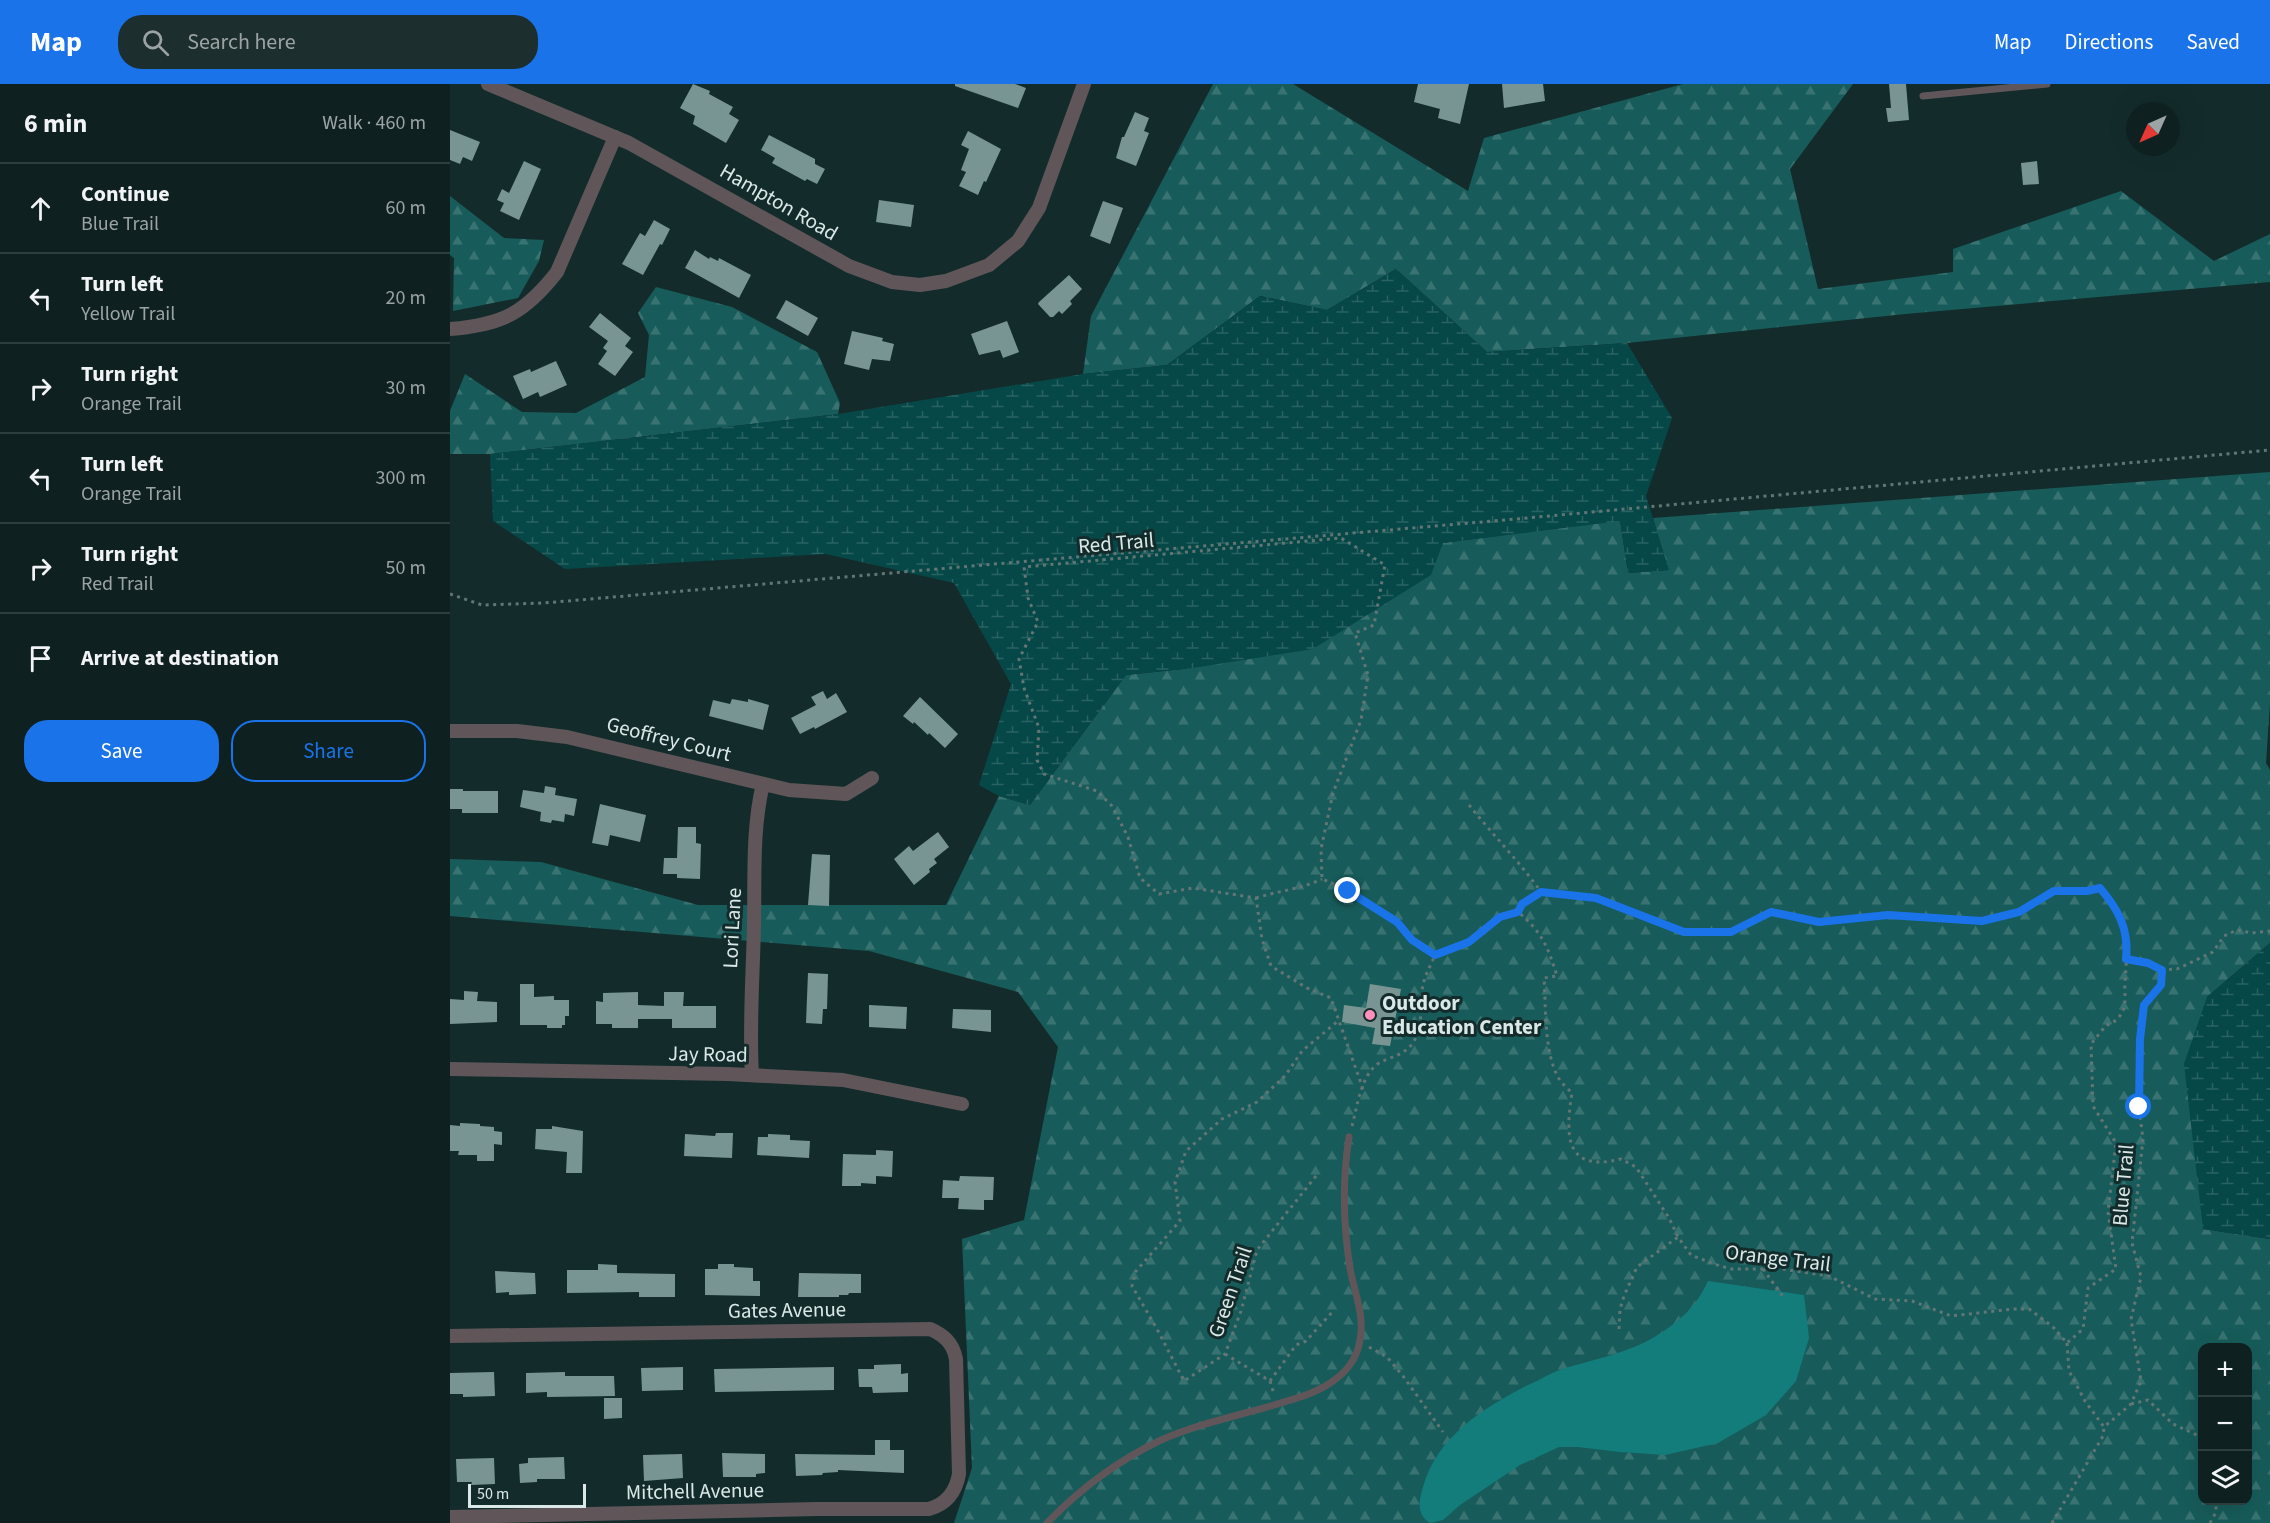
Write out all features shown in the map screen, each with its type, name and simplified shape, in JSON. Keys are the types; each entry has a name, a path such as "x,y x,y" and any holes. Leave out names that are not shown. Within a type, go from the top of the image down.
{"street":[{"name":"Hampton Road","path":"488,84 615,137 670,164 849,266 892,282 920,285 946,281 989,265 1018,241 1039,208 1084,84"},
{"path":"450,329 491,324 530,303 544,289 557,272 615,137"},
{"name":"Geoffrey Court","path":"450,731 517,731 567,737 763,784 812,793 846,794 872,778"},
{"name":"Lori Lane","path":"752,1076 750,1021 757,810 763,784"},
{"name":"Jay Road","path":"450,1069 752,1076 850,1081 962,1104"},
{"name":"Gates Avenue","path":"450,1336 930,1329 951,1344 956,1359 959,1474 953,1492 940,1505"},
{"name":"Mitchell Avenue","path":"450,1517 817,1509 929,1509 940,1505"}],"lane":[{"path":"1923,96 2047,84"},
{"path":"1047,1523 1066,1504 1136,1454 1162,1440 1188,1430 1313,1392 1338,1378 1356,1355 1362,1324 1351,1271 1343,1214 1344,1170 1349,1137"}],"path":[{"path":"450,594 482,605 544,603 1527,518 2270,450"},
{"name":"Red Trail","path":"1256,898 1193,888 1159,894 1140,878 1128,837 1112,806 1097,791 1044,774 1037,760 1040,728 1024,688 1019,659 1038,622 1028,598 1024,567 1341,538 1386,565 1374,625 1355,633 1368,675 1361,720 1333,793 1321,849 1322,879"},
{"path":"1468,805 1524,868 1541,892"},
{"path":"1363,1089 1331,998 1307,988 1270,966 1262,939 1256,898 1307,886 1322,879 1348,891 1397,922 1412,940 1435,955"},
{"path":"1349,1137 1369,1073 1379,1064 1395,1058 1408,1049 1416,1039 1423,986 1435,955 1469,942 1500,917 1518,912 1522,904 1541,892 1596,898 1684,932 1731,932 1771,912 1819,922 1888,915 1982,921 2019,912 2054,891 2087,891 2100,888 2113,902 2128,941 2126,1002 2118,1018 2105,1026 2091,1044 2093,1106 2116,1143 2108,1212 2116,1269 2088,1288 2083,1329 2067,1343 2069,1371 2085,1401 2104,1427 2103,1436 2052,1523"},
{"name":"Orange Trail","path":"1518,912 1534,926 1549,950 1557,976 1544,978 1547,1026 1550,1052 1557,1076 1572,1093 1567,1123 1569,1140 1579,1155 1590,1162 1606,1163 1621,1159 1636,1167 1691,1255 1731,1269 1782,1269 1829,1276 1875,1299 1912,1301 1951,1316 2013,1309 2029,1310 2053,1327 2067,1343"},
{"path":"2126,959 2148,963 2162,970 2177,969 2213,952 2224,936 2237,930 2252,933 2270,931"},
{"name":"Blue Trail","path":"2131,1404 2141,1381 2131,1319 2141,1277 2132,1243 2143,1139 2139,1107 2140,1039 2144,1005 2161,985 2162,970"},
{"name":"Green Trail","path":"1316,1176 1257,1250 1225,1354 1185,1381 1158,1329 1132,1287 1136,1270 1180,1221 1174,1182 1186,1151 1222,1119 1257,1102 1285,1076 1302,1051 1338,1021"},
{"path":"1619,1329 1620,1309 1637,1267 1678,1237"},
{"path":"1763,1269 1784,1298"},
{"path":"1270,1381 1296,1345 1306,1341 1334,1310"},
{"path":"1360,1342 1387,1357 1443,1432"},
{"path":"1225,1354 1270,1381 1278,1404"},
{"path":"2104,1427 2131,1404 2148,1400 2173,1424 2198,1436"},
{"path":"2210,1523 2216,1512 2216,1505"}],"green space":[{"path":"1213,84 1293,84 1468,191 1484,138 1683,84 1853,84 1790,169 1818,289 1953,272 1953,249 2121,191 2214,261 2270,234 2270,282 1905,314 1627,343 1487,352 1396,269 1327,310 1260,296 1167,365 1083,374 1091,316"},
{"path":"450,196 504,238 544,240 539,261 518,298 453,311 454,258 450,255"},
{"path":"1396,269 1487,352 1627,343 1672,418 1646,496 1669,570 1628,573 1620,521 1443,543 1431,575 1313,649 1193,668 1126,675 1030,805 999,796 979,785 1011,684 954,583 826,554 565,569 493,521 490,454 838,414 1083,374 1167,365 1260,296 1327,310"},
{"path":"656,287 732,307 817,352 840,403 838,414 490,454 450,454 450,411 465,374 522,412 576,413 645,377 649,335 638,313"},
{"path":"2270,472 2270,703 2266,763 2270,770 2270,943 2207,997 2203,1229 2270,1239 2270,1523 954,1523 972,1468 962,1239 1024,1220 1058,1047 1018,992 869,951 450,916 450,859 541,862 698,905 946,905 999,796 1030,805 1126,675 1193,668 1443,543 1620,520 1628,573 1668,570 1653,518"},
{"path":"2270,943 2270,1239 2203,1229 2184,1064 2207,997"}],"shaded area":[{"path":"1708,1281 1804,1295 1809,1338 1796,1381 1766,1415 1718,1443 1665,1455 1559,1447 1520,1465 1460,1505 1443,1520 1430,1523 1422,1516 1420,1502 1430,1469 1439,1453 1464,1426 1495,1403 1553,1373 1620,1352 1656,1336 1686,1313 1704,1290"}],"building":[{"path":"693,84 710,91 709,94 733,107 729,114 739,120 726,143 693,124 695,116 680,108"},
{"path":"955,84 1015,84 1026,88 1018,108 955,86"},
{"path":"1418,84 1469,84 1460,124 1438,118 1440,109 1414,102"},
{"path":"1502,84 1543,84 1545,101 1504,108"},
{"path":"1889,84 1906,84 1909,120 1888,122 1886,108 1891,108"},
{"path":"1135,112 1149,118 1144,131 1149,133 1136,166 1116,158 1122,137"},
{"path":"450,130 480,142 472,161 463,157 460,164 450,160"},
{"path":"968,131 1001,149 978,195 959,186 966,172 961,170 969,149 961,145"},
{"path":"769,135 815,159 815,164 825,169 817,184 807,179 805,181 772,163 775,158 761,150"},
{"path":"524,161 541,169 519,220 500,211 504,203 497,200 502,189 509,193"},
{"path":"2037,161 2039,184 2023,185 2021,163"},
{"path":"879,200 914,205 911,227 876,222"},
{"path":"1103,201 1123,208 1110,244 1090,236"},
{"path":"654,220 670,229 643,275 622,264 640,233 645,236"},
{"path":"695,250 709,259 710,257 718,261 719,258 751,275 739,298 685,268"},
{"path":"1069,275 1082,289 1070,301 1072,304 1062,314 1059,311 1050,317 1038,304"},
{"path":"786,300 818,318 808,336 776,318"},
{"path":"600,313 631,338 625,346 633,352 615,376 598,364 607,351 603,348 608,341 589,327"},
{"path":"1007,321 1019,352 1003,358 1000,350 979,355 971,334"},
{"path":"852,331 883,338 882,341 894,344 890,361 872,359 869,370 844,364"},
{"path":"556,361 567,385 540,397 538,392 523,399 513,376 530,369 531,372"},
{"path":"823,691 827,699 836,693 847,712 815,729 814,727 800,734 791,718 816,705 811,697"},
{"path":"920,697 958,734 945,748 929,733 928,735 914,722 913,724 903,716"},
{"path":"732,699 748,702 748,699 769,705 763,730 709,716 713,700 730,704"},
{"path":"545,786 556,788 555,795 577,799 574,816 565,814 564,822 552,820 551,823 540,821 541,812 520,807 523,790 544,793"},
{"path":"450,789 498,791 498,813 462,813 462,809 450,809"},
{"path":"600,804 646,815 640,842 610,835 608,846 592,843"},
{"path":"678,827 696,827 696,843 701,844 700,879 677,878 677,874 663,874 664,858 677,858"},
{"path":"938,832 949,847 934,859 937,863 929,869 930,872 914,885 894,859 909,846 913,851"},
{"path":"812,854 830,855 829,906 808,905"},
{"path":"808,973 828,974 827,1009 823,1009 822,1024 806,1023"},
{"path":"520,984 534,984 534,997 554,996 554,1000 569,1000 569,1016 565,1016 565,1025 562,1025 562,1028 547,1028 547,1025 520,1025"},
{"name":"Outdoor Education Center","path":"1370,984 1401,989 1390,1046 1372,1044 1375,1028 1342,1022 1344,1005 1366,1008"},
{"path":"464,991 478,992 477,1001 497,1002 497,1022 450,1024 450,999 464,1000"},
{"path":"638,992 638,1005 664,1006 664,992 684,992 683,1006 716,1006 716,1028 672,1028 672,1019 638,1019 638,1028 612,1028 612,1024 596,1024 596,1001 603,1002 603,993"},
{"path":"869,1005 907,1007 906,1029 869,1027"},
{"path":"953,1009 991,1010 991,1032 952,1028"},
{"path":"460,1123 494,1127 494,1131 502,1132 502,1145 494,1144 494,1161 477,1161 477,1155 458,1155 459,1151 450,1151 450,1125 460,1126"},
{"path":"552,1126 583,1131 582,1173 566,1173 567,1152 535,1149 536,1129 552,1129"},
{"path":"716,1133 733,1133 732,1158 684,1156 685,1134 715,1136"},
{"path":"768,1134 790,1135 790,1140 810,1141 809,1158 757,1155 758,1137 768,1137"},
{"path":"876,1150 893,1151 892,1177 876,1176 876,1184 861,1183 861,1186 842,1186 843,1154 876,1155"},
{"path":"960,1176 994,1177 993,1200 984,1200 984,1210 958,1209 959,1198 942,1198 943,1180 959,1181"},
{"path":"598,1264 617,1265 617,1273 675,1274 675,1297 639,1297 639,1292 567,1293 567,1270 598,1270"},
{"path":"718,1264 734,1264 734,1267 753,1268 753,1281 760,1281 760,1296 705,1295 705,1269 718,1269"},
{"path":"495,1271 535,1273 536,1294 496,1293"},
{"path":"799,1273 861,1274 861,1293 849,1293 839,1295 839,1297 798,1297"},
{"path":"901,1364 901,1374 908,1373 908,1392 873,1393 872,1387 859,1387 858,1369 874,1369 874,1365"},
{"path":"683,1367 683,1390 642,1391 641,1368"},
{"path":"834,1367 834,1390 715,1392 714,1369"},
{"path":"494,1372 495,1396 463,1397 463,1394 450,1394 450,1373"},
{"path":"565,1372 565,1376 614,1376 615,1396 547,1397 547,1392 526,1393 526,1373"},
{"path":"604,1398 622,1398 622,1418 604,1419"},
{"path":"875,1440 890,1440 890,1450 904,1450 904,1473 838,1470 838,1472 822,1475 796,1476 795,1454 875,1455"},
{"path":"722,1453 765,1454 765,1473 756,1474 756,1477 723,1477"},
{"path":"682,1454 683,1478 644,1481 643,1455"},
{"path":"564,1457 565,1479 537,1479 537,1482 520,1483 519,1464 528,1463 528,1458"},
{"path":"494,1458 495,1484 471,1485 472,1482 457,1482 456,1459"}],"place":[{"name":"Outdoor Education Center","path":"1370,1015"}],"route":[{"path":"1348,891 1397,922 1412,940 1435,955 1469,942 1500,917 1518,912 1522,904 1541,892 1596,898 1684,932 1731,932 1771,912 1819,922 1850,917 1888,915 1982,921 2019,912 2054,891 2087,891 2100,888 2113,902 2123,925 2128,941 2126,959 2148,963 2162,970 2161,985 2144,1005 2140,1039 2139,1107"}]}
